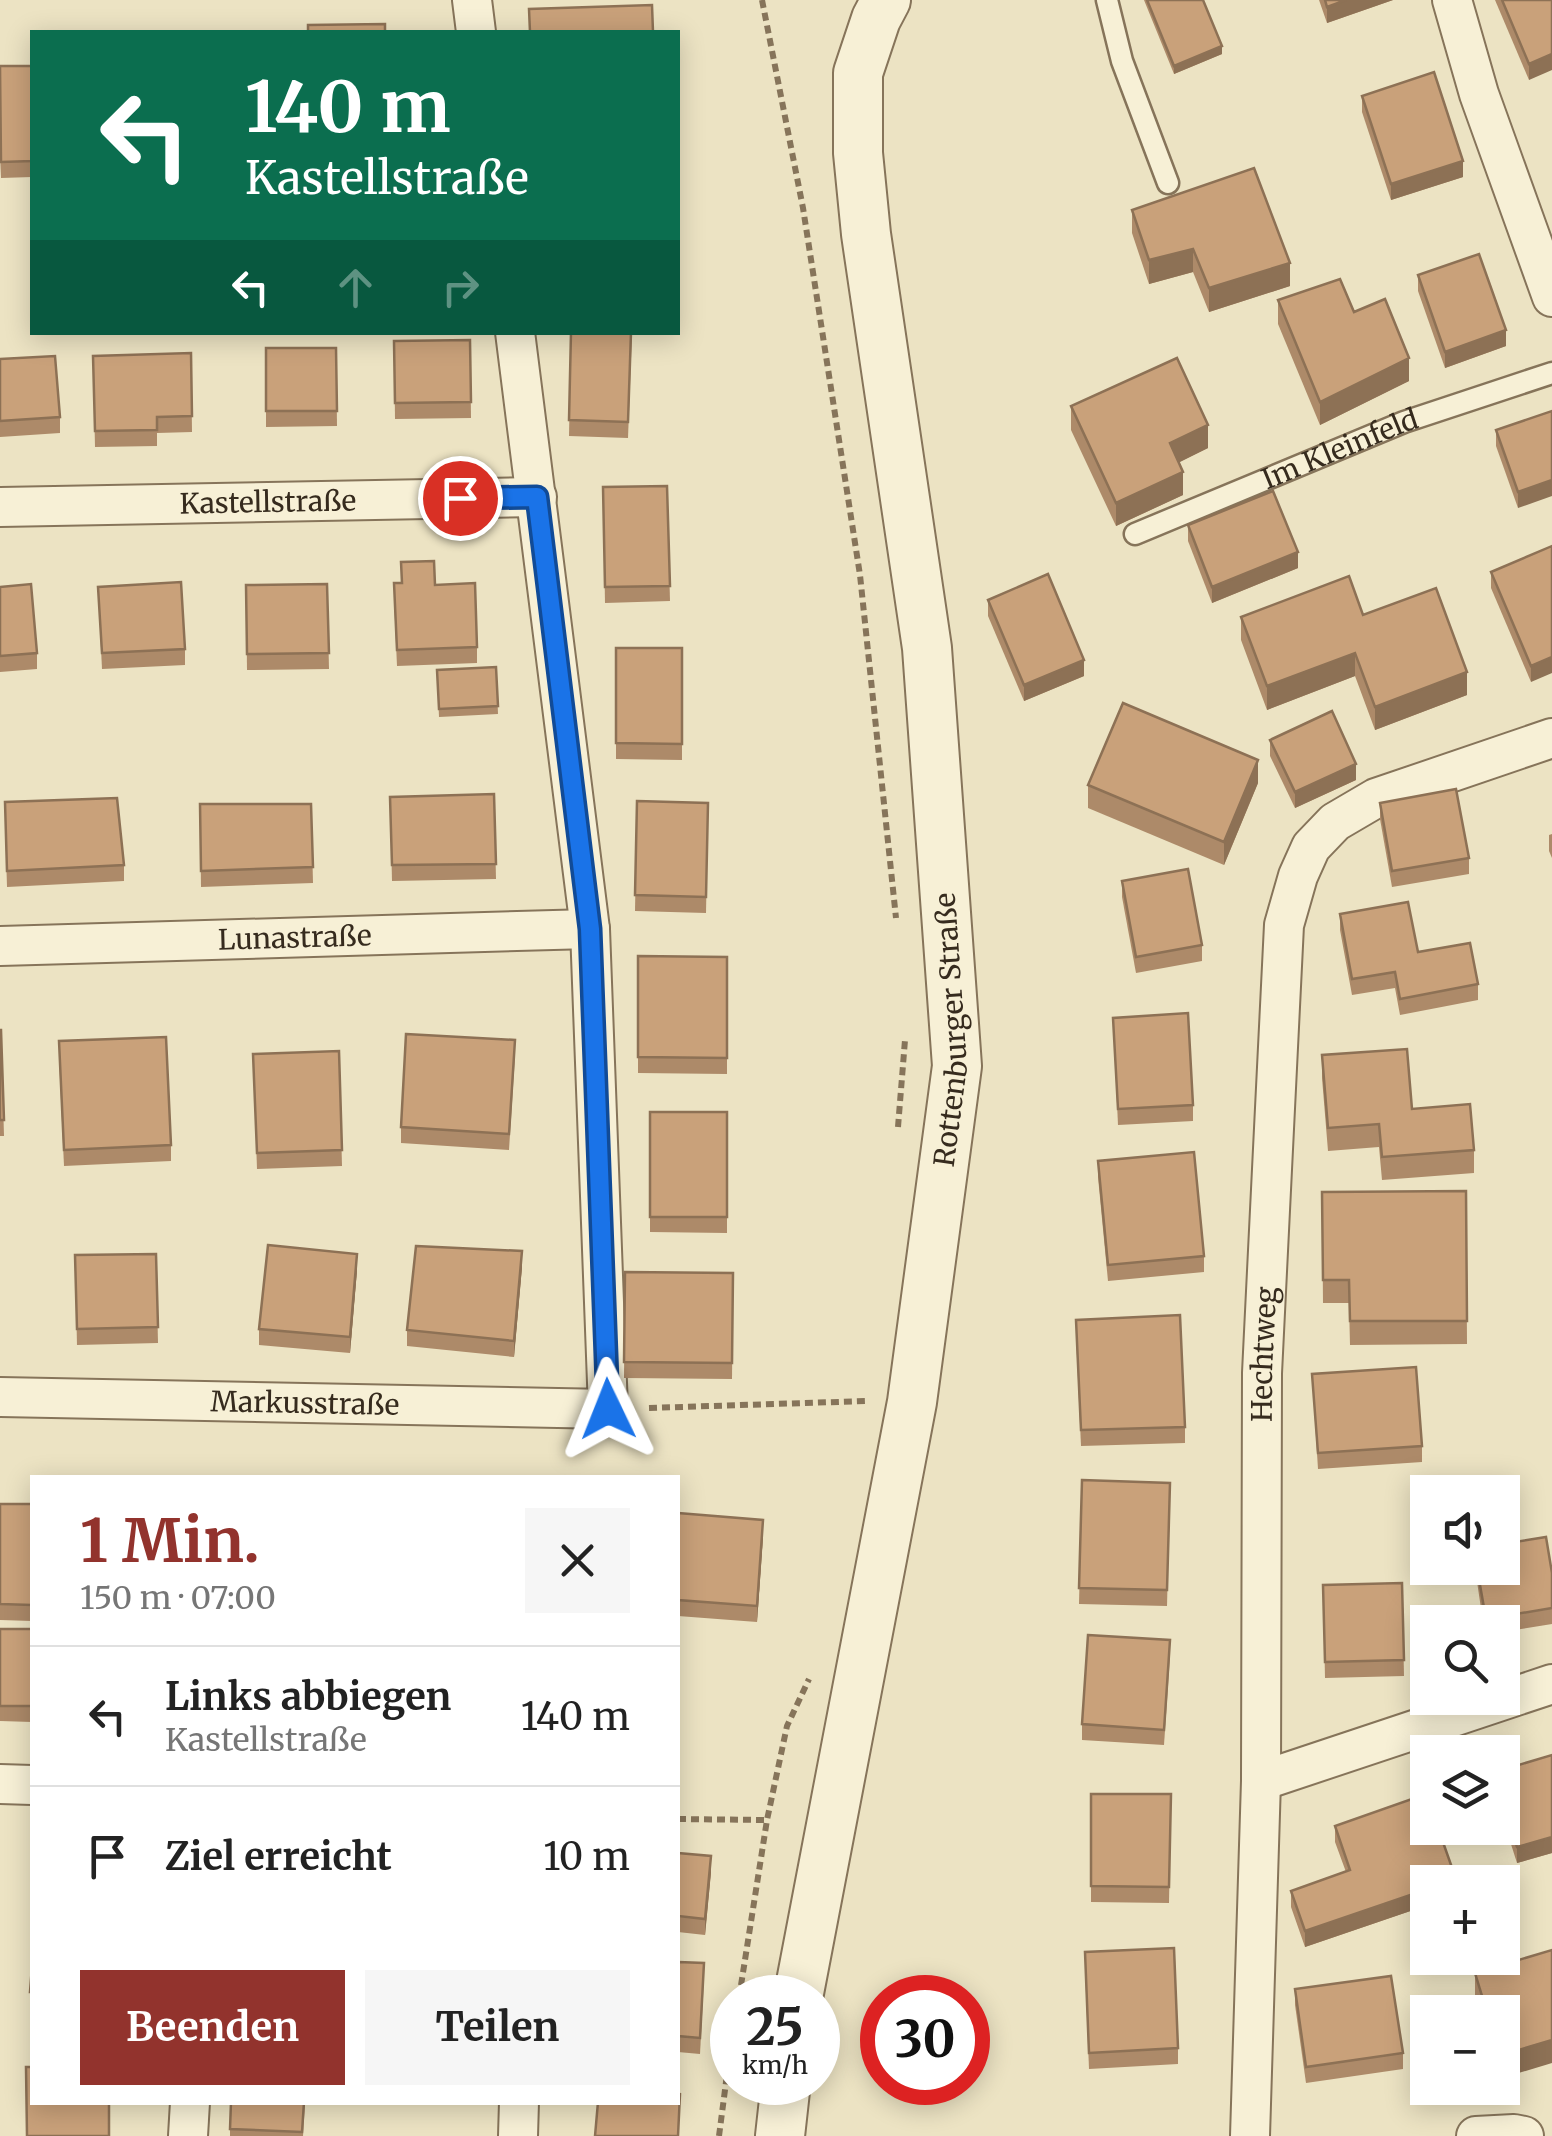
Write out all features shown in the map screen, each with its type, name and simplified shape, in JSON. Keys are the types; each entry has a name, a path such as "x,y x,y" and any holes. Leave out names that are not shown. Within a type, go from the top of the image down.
{"street":[{"path":"472,0 476,30"},
{"name":"Rottenburger Straße","path":"802,1975 912,1402 957,1066 928,648 869,254 858,153 858,73 886,0"},
{"path":"1452,0 1479,94 1552,297"},
{"path":"516,335 590,929 608,1409"},
{"name":"Kastellstraße","path":"0,507 537,497"},
{"name":"Hechtweg","path":"1250,2136 1261,1781 1262,1373 1284,925 1311,847 1335,822 1376,798 1552,738"},
{"name":"Lunastraße","path":"0,946 590,929"},
{"name":"Markusstraße","path":"0,1397 608,1409"},
{"path":"1261,1781 1552,1684"},
{"path":"0,1784 30,1786"},
{"path":"188,2136 190,2105"},
{"path":"518,2136 519,2105"},
{"path":"780,2136 783,2105"},
{"path":"1476,2136 1524,2136"}],"lane":[{"path":"1107,0 1122,61 1168,183"},
{"name":"Im Kleinfeld","path":"1135,534 1404,422 1552,372"}],"path":[{"path":"762,0 804,208 860,575 896,919"},
{"path":"898,1130 906,1033"},
{"path":"608,1409 912,1402"},
{"path":"743,1975 767,1820 787,1726 815,1666"},
{"path":"680,1819 767,1820"},
{"path":"719,2136 723,2105"}],"building":[{"path":"1147,0 1203,0 1222,46 1174,66"},
{"path":"1325,0 1346,0 1327,7"},
{"path":"1502,0 1552,0 1552,54 1529,64"},
{"path":"652,5 653,30 530,30 529,9"},
{"path":"385,24 385,30 308,30 308,25"},
{"path":"0,66 30,66 30,161 1,162"},
{"path":"1434,72 1463,161 1391,184 1362,96"},
{"path":"1254,168 1290,263 1209,288 1193,249 1149,260 1132,210"},
{"path":"1479,254 1506,330 1445,352 1418,275"},
{"path":"1340,279 1354,312 1385,299 1409,358 1320,402 1278,300"},
{"path":"571,335 631,335 628,422 569,420"},
{"path":"470,340 471,402 395,403 394,341"},
{"path":"266,348 336,348 337,411 266,411"},
{"path":"191,353 192,416 157,417 157,430 95,431 93,356"},
{"path":"55,356 60,417 0,421 0,359"},
{"path":"1177,358 1208,425 1170,443 1183,472 1116,503 1071,406"},
{"path":"1552,411 1552,480 1518,492 1496,430"},
{"path":"667,486 670,586 605,587 603,487"},
{"path":"1273,491 1298,552 1212,587 1188,525"},
{"path":"1552,546 1552,657 1531,666 1491,572"},
{"path":"434,561 435,585 475,583 477,647 397,650 394,583 402,583 401,562"},
{"path":"1048,574 1084,660 1024,685 988,600"},
{"path":"1349,576 1363,615 1436,588 1467,672 1375,707 1355,653 1267,686 1241,617"},
{"path":"181,582 185,649 102,653 98,587"},
{"path":"31,584 37,653 0,656 0,587"},
{"path":"327,584 329,653 247,654 246,585"},
{"path":"616,648 682,648 682,744 616,743"},
{"path":"496,667 498,706 439,709 437,670"},
{"path":"1123,703 1258,760 1224,842 1088,785"},
{"path":"1332,711 1356,764 1295,792 1270,740"},
{"path":"1456,789 1469,858 1392,871 1380,803"},
{"path":"494,794 496,864 392,865 390,797"},
{"path":"117,798 124,865 7,871 5,802"},
{"path":"637,801 708,803 706,897 635,895"},
{"path":"200,804 311,804 313,867 201,871"},
{"path":"1188,869 1202,945 1136,957 1122,881"},
{"path":"1408,902 1418,952 1470,943 1478,984 1400,999 1395,972 1352,979 1340,914"},
{"path":"638,956 727,957 727,1058 638,1057"},
{"path":"1188,1013 1193,1105 1118,1109 1113,1018"},
{"path":"1,1030 4,1120 0,1120"},
{"path":"406,1034 515,1040 509,1134 401,1127"},
{"path":"166,1037 171,1145 64,1150 59,1041"},
{"path":"1407,1049 1412,1109 1470,1104 1474,1150 1382,1157 1379,1124 1328,1128 1322,1055"},
{"path":"339,1051 342,1150 257,1153 253,1054"},
{"path":"650,1112 727,1112 727,1217 650,1217"},
{"path":"1194,1152 1204,1256 1108,1265 1098,1161"},
{"path":"1466,1191 1467,1321 1350,1321 1349,1280 1323,1280 1322,1192"},
{"path":"268,1245 357,1254 350,1337 259,1329"},
{"path":"416,1246 522,1251 514,1341 407,1330"},
{"path":"156,1254 158,1327 77,1329 75,1255"},
{"path":"625,1272 733,1273 732,1363 624,1362"},
{"path":"1180,1315 1185,1427 1081,1430 1076,1320"},
{"path":"1416,1367 1422,1446 1318,1453 1312,1374"},
{"path":"1082,1480 1170,1483 1167,1590 1079,1588"},
{"path":"0,1504 30,1504 30,1605 0,1604"},
{"path":"680,1513 763,1520 757,1606 680,1600"},
{"path":"1546,1537 1552,1608 1520,1613 1520,1605 1484,1605 1480,1585 1520,1585 1520,1541"},
{"path":"1402,1583 1404,1660 1325,1662 1323,1585"},
{"path":"0,1629 30,1629 30,1706 0,1706"},
{"path":"1088,1635 1170,1640 1164,1730 1082,1724"},
{"path":"1552,1755 1552,1837 1517,1847 1520,1845 1520,1765"},
{"path":"1091,1794 1171,1794 1169,1887 1091,1886"},
{"path":"1410,1800 1410,1845 1444,1845 1451,1865 1410,1865 1410,1895 1305,1931 1291,1891 1350,1870 1335,1826"},
{"path":"680,1853 711,1856 705,1919 680,1916"},
{"path":"1174,1948 1178,2048 1089,2053 1085,1952"},
{"path":"1552,1950 1552,2040 1520,2050 1520,1995 1482,1995 1476,1975 1520,1975 1520,1960"},
{"path":"680,1962 704,1963 700,2038 680,2036"},
{"path":"1391,1976 1403,2053 1306,2067 1295,1989"},
{"path":"26,2067 30,2067 30,2105 109,2105 109,2136 27,2136"},
{"path":"231,2105 304,2105 302,2132 230,2129"},
{"path":"598,2105 679,2105 678,2136 595,2136"}],"route":[{"path":"460,498 537,497 590,929 608,1409"}]}
